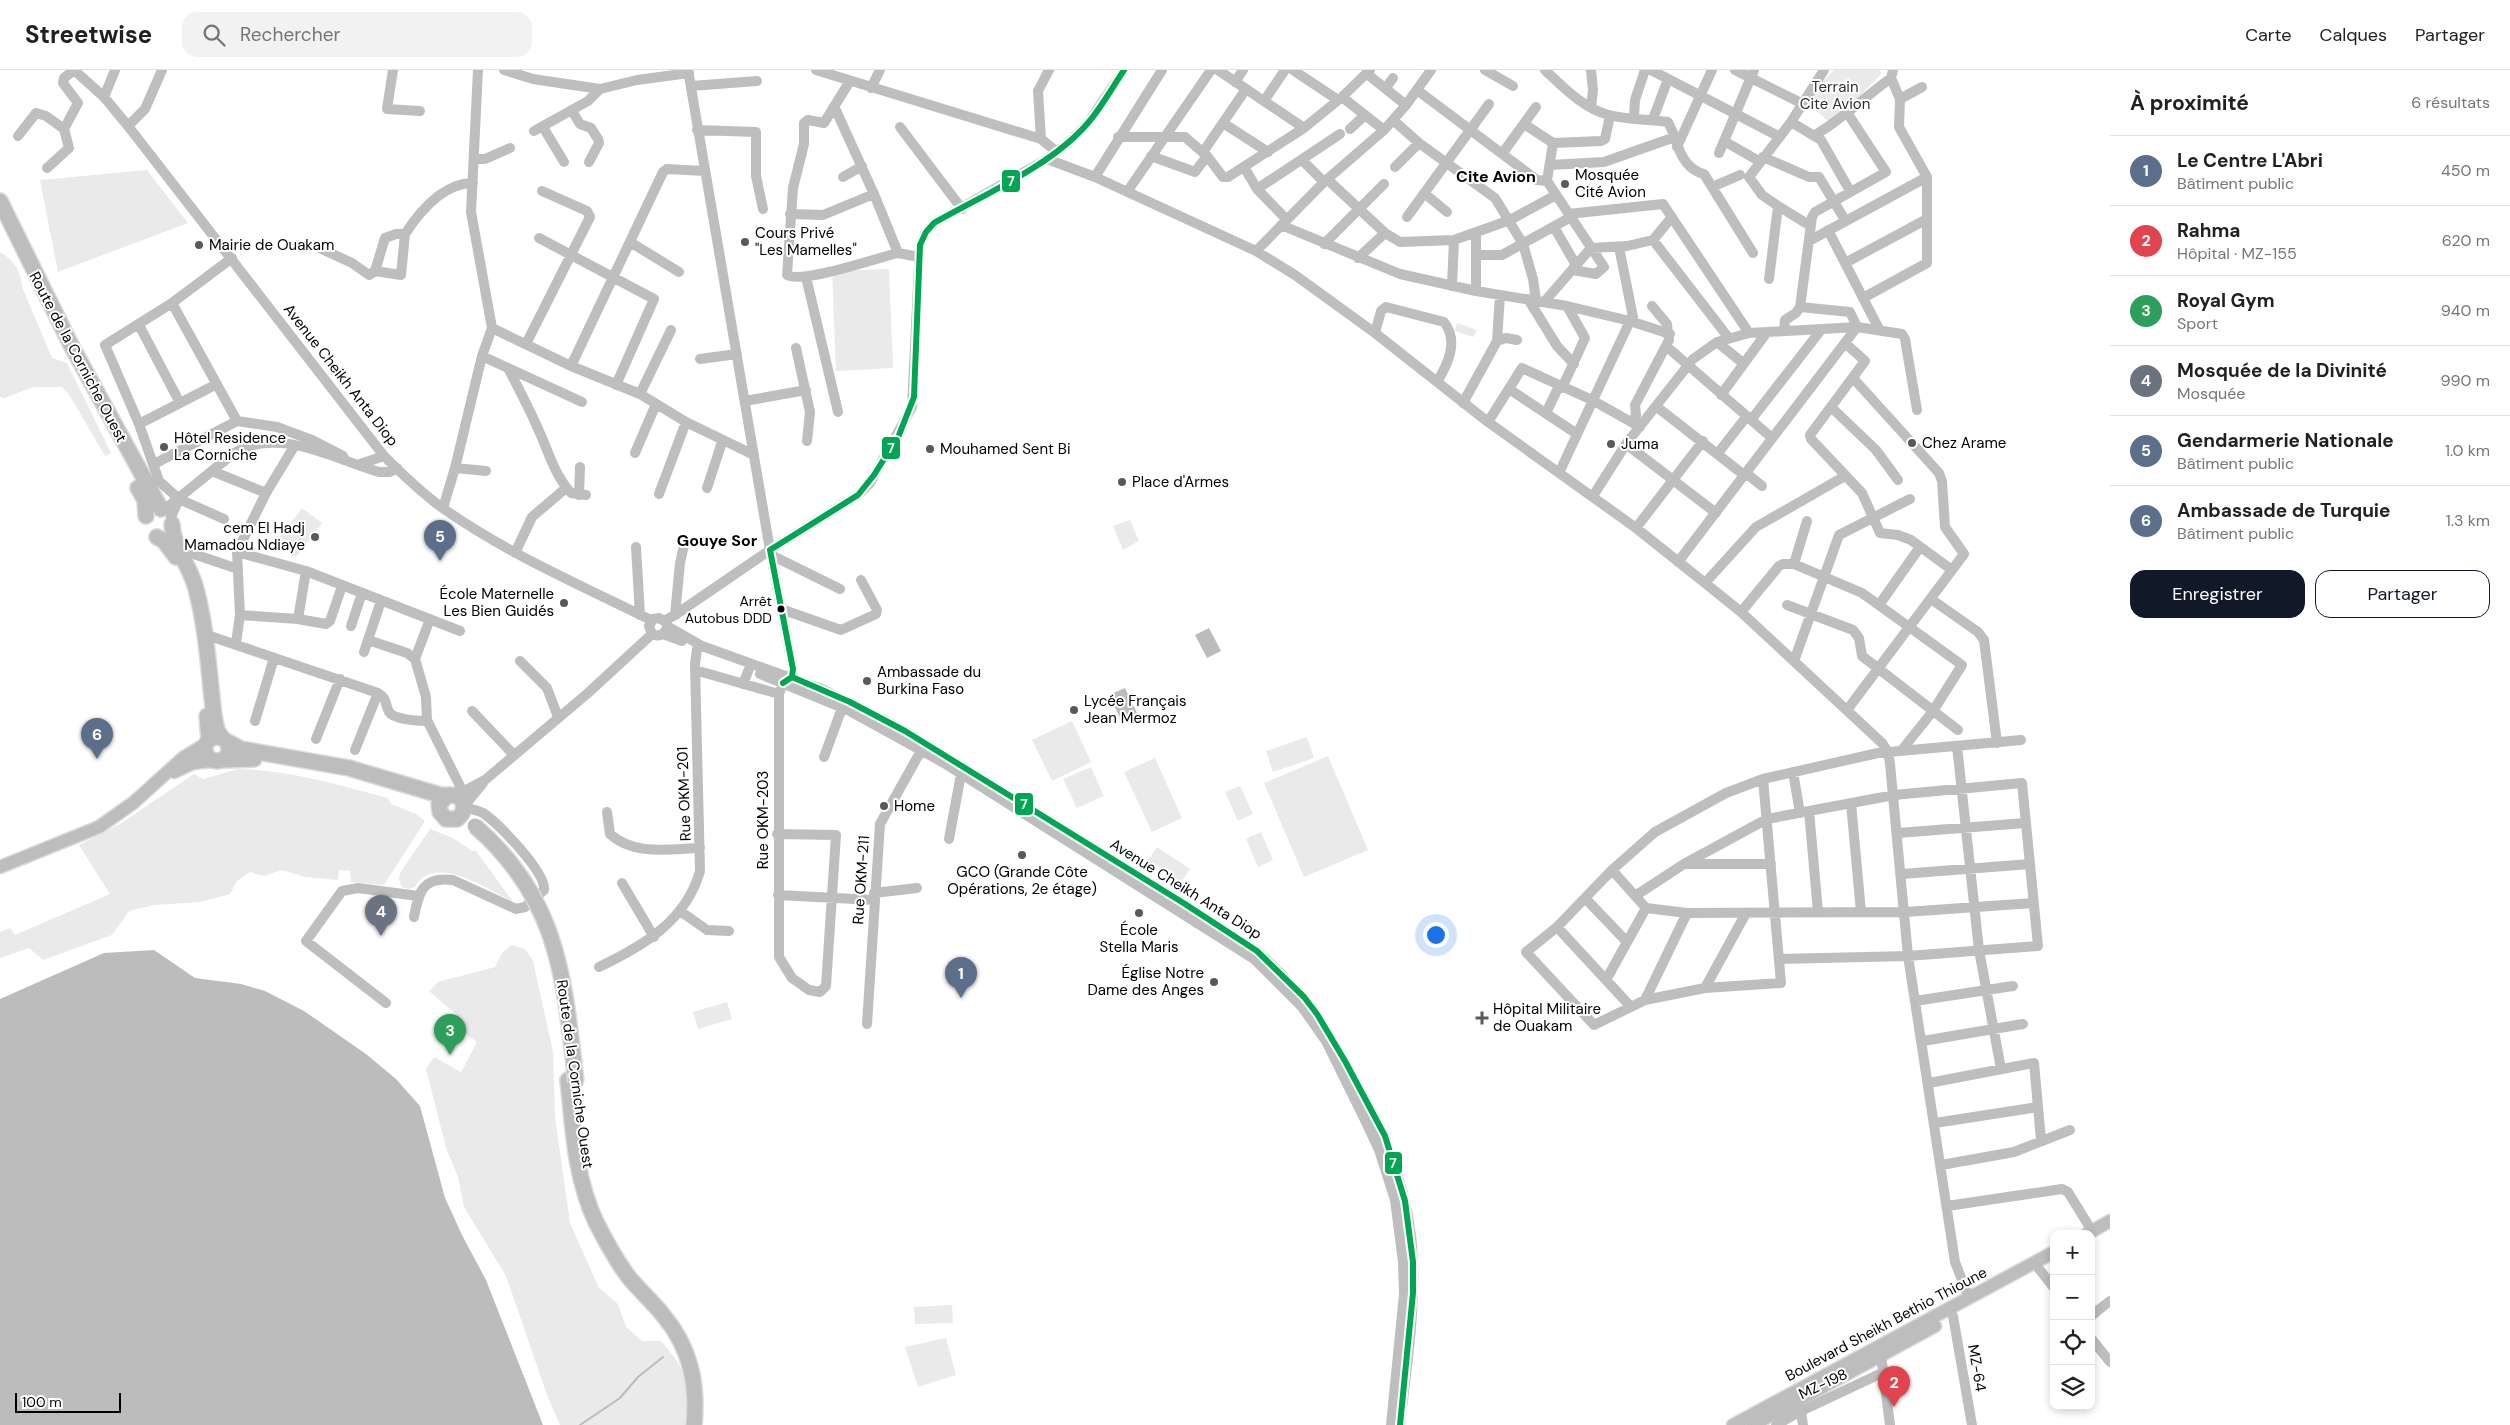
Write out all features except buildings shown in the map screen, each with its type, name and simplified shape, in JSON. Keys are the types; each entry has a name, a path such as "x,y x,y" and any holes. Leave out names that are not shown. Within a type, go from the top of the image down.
{"highway":[{"name":"Route de la Corniche Ouest","path":"0,201 71,345 167,515 179,549 196,587 217,730 216,741"},
{"name":"Route de la Corniche Ouest","path":"0,217 45,311 143,497 146,516"},
{"path":"156,537 165,536 167,515 154,510 146,516 145,529 150,535 171,548 188,585 216,741 230,750 218,760 205,752 216,741"},
{"path":"216,741 246,750 349,768 460,801"},
{"name":"Route de la Corniche Ouest","path":"218,760 252,759 357,778 425,802 444,816 470,826 499,848 533,893 546,920 564,983 577,1159 588,1203 602,1234 628,1275 663,1315 684,1345 695,1384 694,1425"},
{"name":"Route de la Corniche Ouest","path":"460,801 470,826"},
{"path":"460,801 460,817 444,816 440,804 460,801"},
{"name":"Route de la Corniche Ouest","path":"572,1081 583,1146 594,1194 603,1219 629,1265 673,1314 690,1341 702,1378 703,1425"}],"main road":[{"path":"0,867 99,827 133,803 183,758 216,741"},
{"path":"162,778 193,763 218,760"},
{"path":"2095,1232 2110,1221"},
{"path":"2095,1234 2110,1231"},
{"name":"Boulevard Sheikh Bethio Thioune","path":"1733,1425 2050,1254"},
{"name":"Boulevard Sheikh Bethio Thioune","path":"1753,1425 1800,1406 1882,1355 2050,1263"}],"street":[{"path":"64,129 78,106 63,83 64,78 74,70"},
{"name":"Avenue Cheikh Anta Diop","path":"74,70 104,97 128,126 384,456 443,508 515,553 651,620"},
{"path":"104,97 115,70"},
{"path":"128,126 145,109 162,70"},
{"path":"392,70 387,109 420,111"},
{"path":"443,508 456,468 482,356 492,328 474,237 471,212 478,70"},
{"path":"504,70 533,79 600,90"},
{"path":"871,88 880,70"},
{"path":"1041,139 1038,91 1049,70"},
{"path":"1095,177 1118,137 1162,70"},
{"path":"1127,192 1211,70"},
{"path":"1218,70 1304,128"},
{"path":"1235,82 1244,70"},
{"path":"1264,101 1285,70"},
{"path":"1293,70 1365,115 1384,130"},
{"path":"1256,251 1326,181 1384,130 1406,106 1431,70"},
{"path":"1485,70 1514,86"},
{"path":"1545,70 1591,107 1610,116 1668,122 1687,163 1695,172 1704,174 1753,254"},
{"path":"1591,70 1593,90 1591,107"},
{"path":"1634,117 1635,100 1645,70"},
{"path":"1651,70 1780,137"},
{"path":"1550,165 1604,162 1676,142 1702,96 1712,70"},
{"path":"1735,70 1752,74 1803,104"},
{"path":"822,71 871,88 1041,139 1057,152"},
{"path":"665,627 659,618 651,620 649,629 652,634 658,636 675,615 771,552 870,483 908,418 914,397 919,257 920,245 926,232 934,223 1057,152 1088,123 1121,71"},
{"path":"1118,137 1185,137 1205,154 1223,177 1228,177 1304,128 1340,99 1369,71 1406,106"},
{"path":"564,162 538,129 572,111 600,90 655,76 688,72 793,669 787,680"},
{"path":"1810,225 1762,195 1750,182 1749,177 1803,104 1819,72"},
{"path":"1719,153 1752,74"},
{"path":"1815,135 1832,125 1846,111 1892,74 1900,99 1899,127 1927,177 1926,265 1863,298"},
{"path":"1386,88 1393,78"},
{"path":"1653,119 1668,79"},
{"path":"691,86 757,80"},
{"path":"850,81 824,123 805,121 804,144 796,170 790,214 786,276 806,277 898,253 919,257"},
{"path":"1900,99 1922,87"},
{"path":"1151,156 1195,172 1222,123 1246,89"},
{"path":"1417,90 1537,180 1547,181"},
{"path":"1406,218 1489,104"},
{"path":"834,106 862,166 898,253"},
{"path":"1502,154 1536,107"},
{"path":"572,111 580,124 591,128 598,138 599,143 589,162"},
{"path":"1784,331 1784,320 1796,313 1800,307 1810,225 1815,212 1886,172 1846,111"},
{"path":"18,136 36,113 46,116 64,129 69,148 47,168"},
{"path":"1350,129 1365,115"},
{"path":"1524,124 1553,143 1604,140 1610,116"},
{"path":"1393,120 1419,143 1495,198 1523,244 1533,279 1536,300 1557,346 1574,364"},
{"path":"1791,122 1821,140 1850,192"},
{"path":"1222,123 1268,152"},
{"path":"900,127 962,208"},
{"path":"697,130 756,132 756,176 763,209"},
{"path":"1257,189 1340,134"},
{"path":"1724,141 1761,160 1809,177 1819,177 1835,201 1844,220"},
{"path":"1395,167 1419,143"},
{"path":"1553,143 1547,181 1604,267 1596,274 1574,267 1554,227"},
{"path":"474,159 489,158 510,148"},
{"path":"1047,159 1095,177 1256,251 1295,275 1375,333 1488,422 1636,528 1705,583 1741,612 1875,736 1888,752 1906,912 1908,956 1923,1041 1955,1262 1969,1298"},
{"path":"1302,160 1360,209 1385,233 1400,242 1454,240 1510,220 1556,194"},
{"path":"843,177 862,166"},
{"path":"1244,167 1257,189 1284,222 1324,244 1358,258 1400,274 1476,291 1567,306 1632,322 1670,334"},
{"path":"571,366 613,276 667,169 705,171"},
{"path":"1712,187 1740,175"},
{"path":"1809,241 1844,220 1927,177"},
{"path":"313,245 352,263 369,275 376,271 401,275 405,234 420,211 458,184 473,183"},
{"path":"1324,244 1384,184"},
{"path":"526,344 572,254 590,214 542,191"},
{"path":"1424,193 1448,212"},
{"path":"790,214 823,215 874,194"},
{"path":"1476,255 1502,255 1554,227 1570,216 1663,204 1749,333"},
{"path":"1769,279 1778,206"},
{"path":"1536,300 1574,267 1591,248 1619,246 1653,240 1672,216"},
{"path":"1845,263 1927,219"},
{"path":"1828,230 1879,329"},
{"path":"1358,258 1385,233"},
{"path":"1476,233 1476,291"},
{"path":"376,271 385,238 396,234 405,234"},
{"path":"540,238 652,298 654,302 616,384"},
{"path":"1452,286 1454,240"},
{"path":"1653,240 1728,337"},
{"path":"630,242 679,272"},
{"path":"1559,473 1592,400 1632,322 1619,246"},
{"path":"224,519 179,498 159,481 139,424 105,345 172,303 232,258"},
{"path":"806,277 838,412"},
{"path":"1463,403 1497,341 1500,295"},
{"path":"172,303 237,421"},
{"path":"1546,413 1574,364 1585,338 1567,306"},
{"path":"1637,424 1635,405 1666,346 1670,334 1667,324 1652,306"},
{"path":"1375,333 1381,311 1386,307 1444,322 1452,337 1448,363 1437,382"},
{"path":"1800,307 1850,312 1857,326"},
{"path":"139,325 180,403"},
{"path":"1678,562 1857,326"},
{"path":"1593,496 1637,424 1658,407 1699,353 1728,337 1749,333 1821,330 1857,326 1879,329 1904,337 1916,410"},
{"path":"492,328 571,366 640,394 722,442 754,455"},
{"path":"640,394 671,330"},
{"path":"1718,453 1821,330"},
{"path":"1721,395 1767,332"},
{"path":"1497,341 1506,338 1517,340"},
{"path":"1716,342 1743,363"},
{"path":"1845,343 1865,361 1810,435 1864,496 1880,533 1905,537 1952,570"},
{"path":"1666,346 1772,438"},
{"path":"796,348 806,390 810,419 807,441"},
{"path":"700,359 737,354"},
{"path":"482,356 582,402"},
{"path":"508,368 535,422 550,462 566,488 571,493 583,495 580,467"},
{"path":"1488,422 1522,368 1592,400 1637,424"},
{"path":"1847,710 1964,554 1944,527 1942,482 1939,473 1852,378"},
{"path":"139,424 217,384"},
{"path":"1509,389 1577,434"},
{"path":"745,401 806,390"},
{"path":"635,453 656,404"},
{"path":"1658,407 1762,486"},
{"path":"1831,407 1876,450 1898,480"},
{"path":"154,464 237,421 277,427 333,449 355,463 384,456"},
{"path":"659,494 686,422"},
{"path":"1636,528 1703,441"},
{"path":"167,515 179,498 243,448 273,442 295,445 379,472 390,472 397,468"},
{"path":"707,488 722,442"},
{"path":"1626,444 1716,513"},
{"path":"236,643 240,615 237,552 266,493 295,445"},
{"path":"456,468 486,471"},
{"path":"212,471 266,493"},
{"path":"1705,583 1756,527 1845,476"},
{"path":"515,553 532,517 566,488"},
{"path":"1794,661 1839,535 1873,516 1910,499"},
{"path":"1794,564 1807,521"},
{"path":"675,615 680,563 685,541"},
{"path":"1879,605 1920,546"},
{"path":"636,547 640,615"},
{"path":"179,549 238,569"},
{"path":"237,552 306,571 460,631"},
{"path":"771,552 840,589"},
{"path":"1741,612 1779,566 1794,564 1862,593 1962,665 1932,711 1901,751"},
{"path":"298,618 306,571"},
{"path":"781,609 842,630 847,629 876,614 877,610 861,580"},
{"path":"240,615 298,618 328,623 342,586"},
{"path":"351,626 362,593"},
{"path":"1932,599 1978,632 1984,640 1997,743"},
{"path":"364,652 381,600"},
{"path":"1787,605 1852,630 1859,638 1862,656 1958,730"},
{"path":"414,917 418,896 428,883 442,879 453,880 516,909 525,907 544,890 543,881 517,845 482,813 460,801 427,720 426,697 415,659 430,619"},
{"name":"Avenue Cheikh Anta Diop","path":"665,627 702,646 787,680 850,702 905,731 1185,904 1257,951 1304,997 1340,1053 1385,1136 1405,1201 1413,1262 1413,1293 1400,1425"},
{"name":"Avenue Cheikh Anta Diop","path":"665,627 697,649 763,675 787,680 922,749 1254,959 1280,982 1315,1024 1326,1041 1376,1143 1395,1200 1403,1262 1404,1294 1391,1425"},
{"path":"204,634 236,643 274,658 378,693 386,700 392,716 416,721 427,720"},
{"path":"460,801 652,634"},
{"path":"368,640 407,653 415,659"},
{"name":"Rue OKM-201","path":"599,967 654,937 666,927 680,911 697,883 700,871 700,848 695,670 697,649"},
{"path":"255,721 274,658"},
{"path":"520,662 548,688 558,716"},
{"path":"695,670 779,694"},
{"path":"743,684 749,670"},
{"path":"757,688 763,675"},
{"path":"316,739 340,679"},
{"name":"Rue OKM-203","path":"787,680 779,694 779,957 792,978 809,990 820,992 826,986 832,898"},
{"path":"355,750 378,693"},
{"path":"824,757 842,708"},
{"path":"472,711 514,755"},
{"path":"1763,779 1781,983 1705,988 1645,1000 1594,1025 1526,952 1557,927 1612,870 1655,832 1726,793 1763,779 1888,752 2021,740"},
{"path":"1957,746 1979,950 2001,1069"},
{"name":"Rue OKM-211","path":"867,1024 880,824 922,749"},
{"path":"1793,772 1804,812 1818,912"},
{"path":"949,839 960,774"},
{"path":"1635,896 1684,864 1767,819 1894,795 2022,783 2038,946 1908,956 1779,958"},
{"path":"1851,803 1861,912"},
{"path":"607,812 610,834 625,846 644,850 700,848"},
{"path":"1898,833 2025,823"},
{"path":"778,834 836,835 832,898"},
{"path":"1684,864 1771,864"},
{"path":"1902,874 2030,864"},
{"path":"1612,870 1646,908 1687,913 1906,912 2033,903"},
{"path":"622,884 654,937"},
{"path":"386,1003 306,941 342,891 358,888 418,896"},
{"path":"778,895 832,898 874,897 917,888"},
{"path":"1585,898 1627,942"},
{"path":"1606,980 1646,908"},
{"path":"680,911 707,930 730,931"},
{"path":"1645,1000 1687,913"},
{"path":"1705,988 1746,913"},
{"path":"1557,927 1631,1007"},
{"path":"1915,1000 2013,986"},
{"path":"1923,1041 2023,1024"},
{"path":"1929,1083 2034,1063 2041,1140"},
{"path":"1935,1123 2038,1107"},
{"path":"1941,1165 2014,1152 2070,1130"},
{"path":"1947,1206 2062,1190 2068,1192 2087,1230"},
{"path":"2039,1269 2050,1283"},
{"path":"2095,1313 2110,1301"},
{"name":"MZ-64","path":"1953,1316 1972,1425"},
{"path":"2095,1343 2110,1362"},
{"path":"1882,1355 1890,1425"},
{"name":"MZ-198","path":"1776,1425 1800,1406 1884,1372"},
{"path":"1800,1406 1803,1425"}],"green space":[{"name":"Terrain Cite Avion","path":"1834,70 1879,70 1882,73 1832,125 1805,100"},
{"path":"147,170 188,223 58,272 40,180"},
{"path":"0,252 16,266 22,287 52,358 67,363 111,453 105,456 70,396 62,387 34,387 4,398 0,397"},
{"path":"889,269 893,368 836,371 832,271"},
{"path":"1457,323 1477,330 1473,337 1455,331"},
{"path":"302,508 322,523 296,557 276,542"},
{"path":"1130,520 1139,541 1123,550 1113,526"},
{"path":"1072,721 1091,762 1052,781 1032,740"},
{"path":"1307,737 1314,758 1273,772 1266,751"},
{"path":"1328,756 1368,850 1304,877 1264,783"},
{"path":"1155,758 1182,818 1152,832 1124,772"},
{"path":"1091,767 1104,796 1077,808 1063,779"},
{"path":"238,769 295,775 388,798 391,804 416,814 425,821 384,885 351,882 350,871 339,870 338,880 305,877 282,870 264,876 250,872 237,881 230,894 200,902 154,905 129,911 112,935 43,960 29,948 0,958 0,932 10,928 15,935 110,894 79,845 120,824 194,774 203,779"},
{"path":"1240,786 1253,814 1238,821 1225,792"},
{"path":"430,829 453,838 472,851 476,851 513,902 476,883 448,873 435,873 424,877 415,887 408,889 402,887 399,880 400,873"},
{"path":"1261,832 1273,860 1258,867 1246,839"},
{"path":"1157,847 1190,869 1181,882 1148,860"},
{"path":"511,945 525,949 533,961 553,1052 555,1117 570,1223 599,1288 618,1304 626,1327 642,1341 661,1341 677,1362 686,1380 688,1389 687,1425 560,1425 547,1395 506,1276 464,1207 458,1177 446,1148 426,1069 434,1057 461,1072 477,1042 455,1026 457,1015 429,991 438,982 495,967 502,953"},
{"path":"727,1002 732,1019 698,1029 693,1012"},
{"path":"952,1305 953,1323 915,1324 914,1307"},
{"path":"946,1338 956,1375 918,1387 905,1347"}],"shaded area":[{"path":"1209,628 1221,651 1207,658 1195,635"},
{"path":"1125,688 1137,713 1121,720 1109,695"},
{"path":"154,950 195,978 241,984 265,991 304,1011 366,1054 396,1079 420,1106 445,1198 486,1280 543,1425 0,1425 0,999 104,953"}],"waterway":[{"path":"580,1425 620,1398 638,1377 663,1357"}],"transit line":[{"name":"7","path":"770,550 858,495 874,475 899,435 914,397 920,245 926,232 934,223 1015,179 1055,153 1087,124 1124,70"},
{"name":"7","path":"770,550 793,669 792,677 783,683"},
{"name":"7","path":"792,677 850,702 905,731 1185,904 1257,951 1304,997 1317,1014 1345,1061 1385,1136 1405,1201 1413,1262 1413,1293 1400,1425"}],"place":[{"name":"Mosquée Cité Avion","path":"1565,184"},
{"name":"Cours Privé \"Les Mamelles\"","path":"745,242"},
{"name":"Mairie de Ouakam","path":"199,245"},
{"name":"Chez Arame","path":"1912,443"},
{"name":"Juma","path":"1611,444"},
{"name":"Hôtel Residence La Corniche","path":"164,447"},
{"name":"Mouhamed Sent Bi","path":"930,449"},
{"name":"Place d'Armes","path":"1122,482"},
{"name":"cem El Hadj Mamadou Ndiaye","path":"315,537"},
{"name":"Gendarmerie Nationale","path":"440,561"},
{"name":"École Maternelle Les Bien Guidés","path":"564,603"},
{"name":"Arrêt Autobus DDD","path":"781,609"},
{"name":"Ambassade du Burkina Faso","path":"867,681"},
{"name":"Lycée Français Jean Mermoz","path":"1074,710"},
{"name":"Ambassade de Turquie","path":"97,759"},
{"name":"Home","path":"884,806"},
{"name":"GCO (Grande Côte Opérations, 2e étage)","path":"1022,855"},
{"name":"École Stella Maris","path":"1139,913"},
{"name":"Mosquée de la Divinité","path":"381,936"},
{"name":"Église Notre Dame des Anges","path":"1214,982"},
{"name":"Le Centre L'Abri","path":"961,998"},
{"name":"Hôpital Militaire de Ouakam","path":"1482,1018"},
{"name":"Royal Gym","path":"450,1055"},
{"name":"Rahma","path":"1894,1407"}],"district":[{"name":"Cite Avion","path":"1496,176"},
{"name":"Gouye Sor","path":"717,540"}]}
